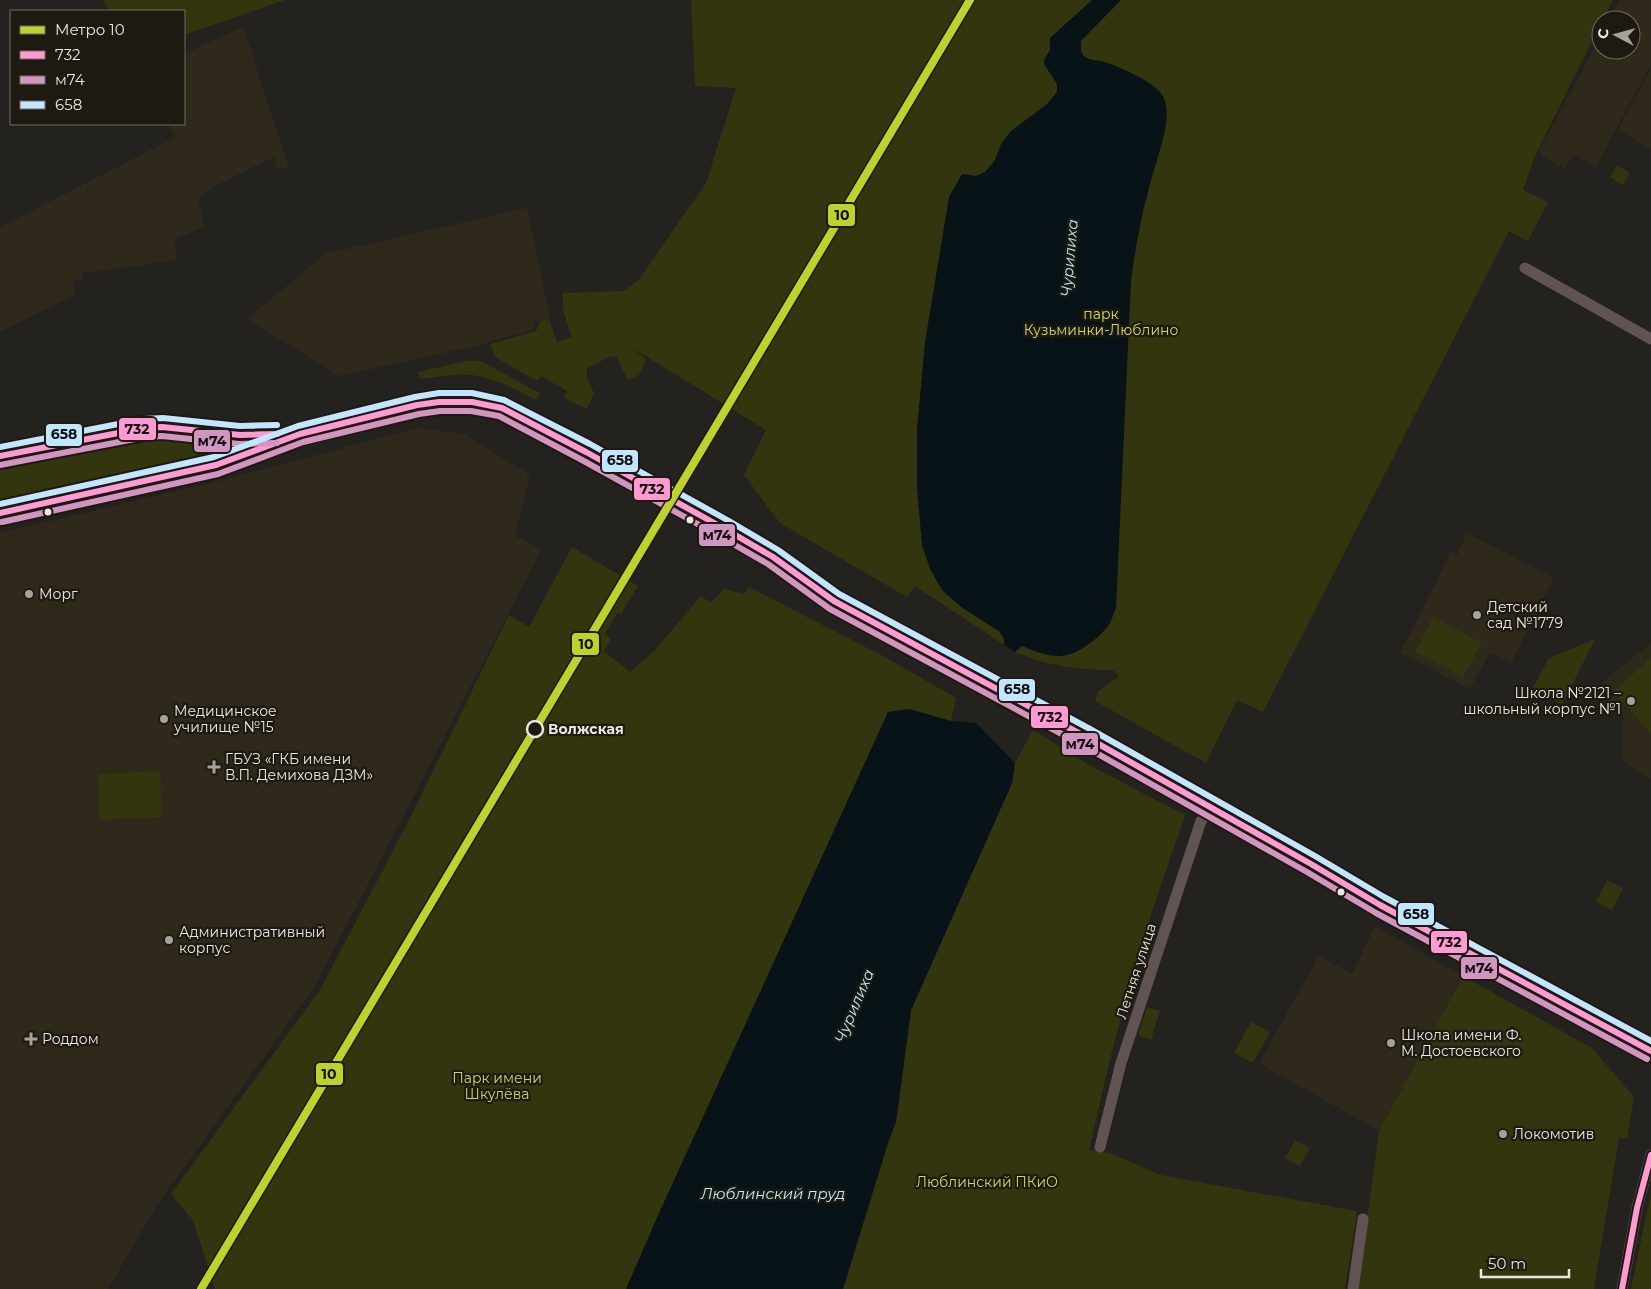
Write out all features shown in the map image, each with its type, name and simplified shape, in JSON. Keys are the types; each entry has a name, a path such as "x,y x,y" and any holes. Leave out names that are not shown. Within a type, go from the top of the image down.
{"main road":[{"path":"0,513 216,465 300,434 416,405 433,402 472,402 502,408 725,529 773,557 834,601 1086,737 1380,905 1651,1051"},
{"path":"0,456 24,453 144,428 162,427 240,435 300,434"}],"street":[{"path":"1525,268 1651,339"},
{"name":"Летняя улица","path":"1100,1148 1122,1063 1167,922 1201,821 1212,808"},
{"path":"1622,1289 1637,1208 1651,1155"},
{"path":"1353,1289 1363,1219"}],"shaded area":[{"path":"1620,0 1651,0 1651,64 1596,167 1573,154 1565,169 1538,153 1591,54 1591,60 1641,60 1641,10 1614,10"},
{"path":"243,26 289,167 278,170 274,157 211,188 198,200 205,227 175,239 176,260 83,273 83,280 72,281 76,295 0,332 0,227 176,137 169,125 185,125 185,54"},
{"path":"1651,68 1651,149 1618,129"},
{"path":"527,208 550,318 535,321 534,329 480,345 339,376 247,319 325,254"},
{"name":"ГБУЗ «ГКБ имени В.П. Демихова ДЗМ»","path":"419,428 464,434 530,475 515,536 542,549 315,986 159,1202 108,1289 0,1289 0,533 227,479"},
{"name":"Детский сад №1779","path":"1467,533 1554,578 1511,663 1490,652 1470,689 1400,653 1451,552 1457,555"},
{"name":"Школа №2121 – школьный корпус №1","path":"1651,643 1651,780 1622,760 1623,716 1598,686"},
{"path":"1375,926 1463,976 1379,1131 1259,1063 1319,956 1352,974"}],"green space":[{"path":"103,0 285,0 185,35 185,10 109,10"},
{"name":"парк Кузьминки-Люблино","path":"691,0 1613,0 1608,10 1591,10 1591,43 1535,156 1523,190 1548,202 1528,241 1509,231 1263,712 1237,700 1206,763 1095,701 1098,692 1119,676 1113,670 1063,666 1039,661 1015,652 915,586 907,597 780,523 744,475 766,430 631,347 646,359 639,375 628,380 616,356 609,357 587,368 587,378 594,393 587,409 564,398 567,391 541,376 537,381 495,357 490,344 536,331 540,321 549,319 557,342 572,337 563,310 563,293 623,291 638,281 706,183 736,88 695,86"},
{"path":"1617,165 1630,173 1623,185 1610,177"},
{"path":"466,361 481,361 540,393 536,400 497,381 480,376 452,375 420,379 418,372"},
{"path":"146,435 244,446 0,508 0,469 7,469"},
{"name":"Парк имени Шкулёва","path":"572,547 638,586 621,614 618,612 605,634 611,639 604,651 630,672 655,650 701,596 711,603 724,589 744,594 749,587 883,656 956,698 951,721 909,709 660,1211 626,1289 215,1289 193,1220 171,1194 320,990 409,820 509,615 529,627"},
{"path":"1433,617 1482,643 1463,677 1415,652"},
{"path":"1595,639 1562,705 1533,688 1549,658"},
{"path":"1651,658 1651,734 1613,691"},
{"name":"Люблинский ПКиО","path":"1033,730 1089,765 1185,815 1139,950 1110,1059 1089,1150 1110,1153 1161,1175 1357,1211 1345,1289 843,1289 896,1122 911,1010 1012,783 1015,763"},
{"path":"160,771 162,817 100,820 98,774"},
{"path":"1607,880 1623,888 1612,910 1596,902"},
{"name":"Локомотив","path":"1463,976 1592,1048 1634,1097 1627,1139 1619,1138 1594,1289 1358,1289 1379,1131"},
{"path":"1147,1007 1160,1011 1151,1040 1138,1035"},
{"path":"1251,1022 1270,1032 1253,1063 1234,1053"},
{"path":"1295,1140 1310,1148 1300,1166 1285,1158"},
{"path":"1651,1192 1651,1289 1631,1289"}],"water":[{"name":"Чурилиха","path":"1092,0 1121,0 1081,41 1083,55 1120,68 1159,90 1166,104 1167,117 1143,214 1131,281 1116,608 1111,622 1093,641 1073,653 1055,656 1022,646 1015,652 1004,645 1004,639 1000,632 961,607 942,590 930,569 922,545 917,489 917,429 925,342 949,197 962,174 976,176 985,172 995,160 1001,144 1011,131 1047,104 1057,92 1057,84 1044,64 1044,60 1050,50 1050,38"},
{"name":"Люблинский пруд","path":"909,709 951,721 976,723 1015,763 1012,783 911,1010 896,1122 843,1289 626,1289 888,712"}],"metro line":[{"name":"10","path":"201,1289 970,0"}],"transit line":[{"name":"658","path":"0,504 214,457 298,426 415,397 439,393 472,393 504,400 590,444 729,521 778,550 839,594 1090,729 1384,897 1651,1041"},
{"name":"732","path":"0,513 216,465 300,434 417,405 439,402 472,402 502,408 725,529 773,557 834,601 1086,737 1380,905 1651,1051"},
{"name":"м74","path":"2,522 218,474 303,442 419,414 440,411 471,411 499,416 768,564 830,609 1082,745 1376,913 1647,1059"},
{"name":"658","path":"0,447 144,419 163,418 240,426 277,425"},
{"name":"732","path":"0,456 144,428 162,427 240,435 277,434"},
{"name":"м74","path":"0,465 145,437 162,436 239,444 277,443"},
{"name":"732","path":"1622,1289 1637,1208 1651,1155"}],"place":[{"name":"Морг","path":"29,594"},
{"name":"Детский сад №1779","path":"1477,615"},
{"name":"Школа №2121 – школьный корпус №1","path":"1631,701"},
{"name":"Медицинское училище №15","path":"164,719"},
{"name":"Волжская","path":"535,729"},
{"name":"ГБУЗ «ГКБ имени В.П. Демихова ДЗМ»","path":"214,767"},
{"name":"Административный корпус","path":"169,940"},
{"name":"Роддом","path":"31,1039"},
{"name":"Школа имени Ф. М. Достоевского","path":"1391,1043"},
{"name":"Локомотив","path":"1503,1134"}]}
